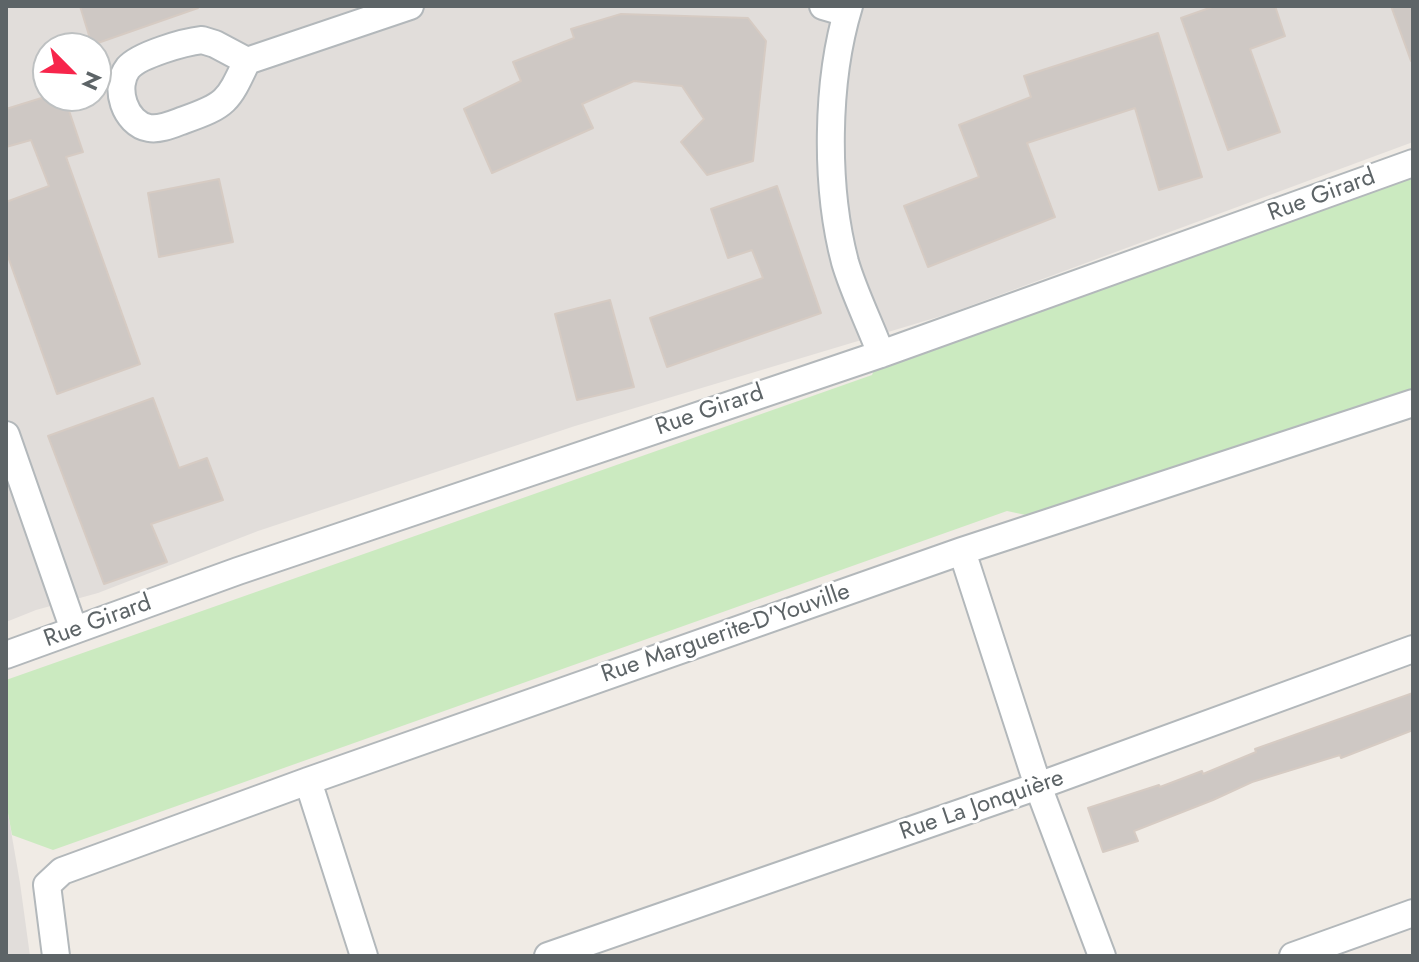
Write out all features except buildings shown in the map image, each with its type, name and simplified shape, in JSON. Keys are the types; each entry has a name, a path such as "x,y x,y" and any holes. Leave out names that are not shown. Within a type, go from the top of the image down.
{"street":[{"path":"247,61 202,40 139,60 130,66 122,80 121,91 126,109 139,125 154,129 216,109 231,93 247,61 410,6"},
{"path":"840,8 831,142 834,199 846,263 881,354"},
{"name":"Rue Girard","path":"6,655 238,571 881,354 1413,163"},
{"name":"Rue Marguerite-D'Youville","path":"56,956 47,885 62,871 962,551 1413,403"},
{"path":"6,435 74,630"},
{"path":"962,551 1038,786 1102,956"},
{"name":"Rue La Jonquière","path":"548,956 1038,786 1413,649"},
{"path":"308,781 364,956"},
{"path":"1293,956 1413,913"}],"shaded area":[{"path":"6,6 1413,6 1413,142 948,314 575,426 258,531 98,593 36,610 6,622"},
{"path":"6,802 20,883 30,956 6,956"}],"green space":[{"path":"1413,155 1413,404 1068,524 1007,511 53,850 12,835 6,802 6,680 872,375 881,353"}]}
